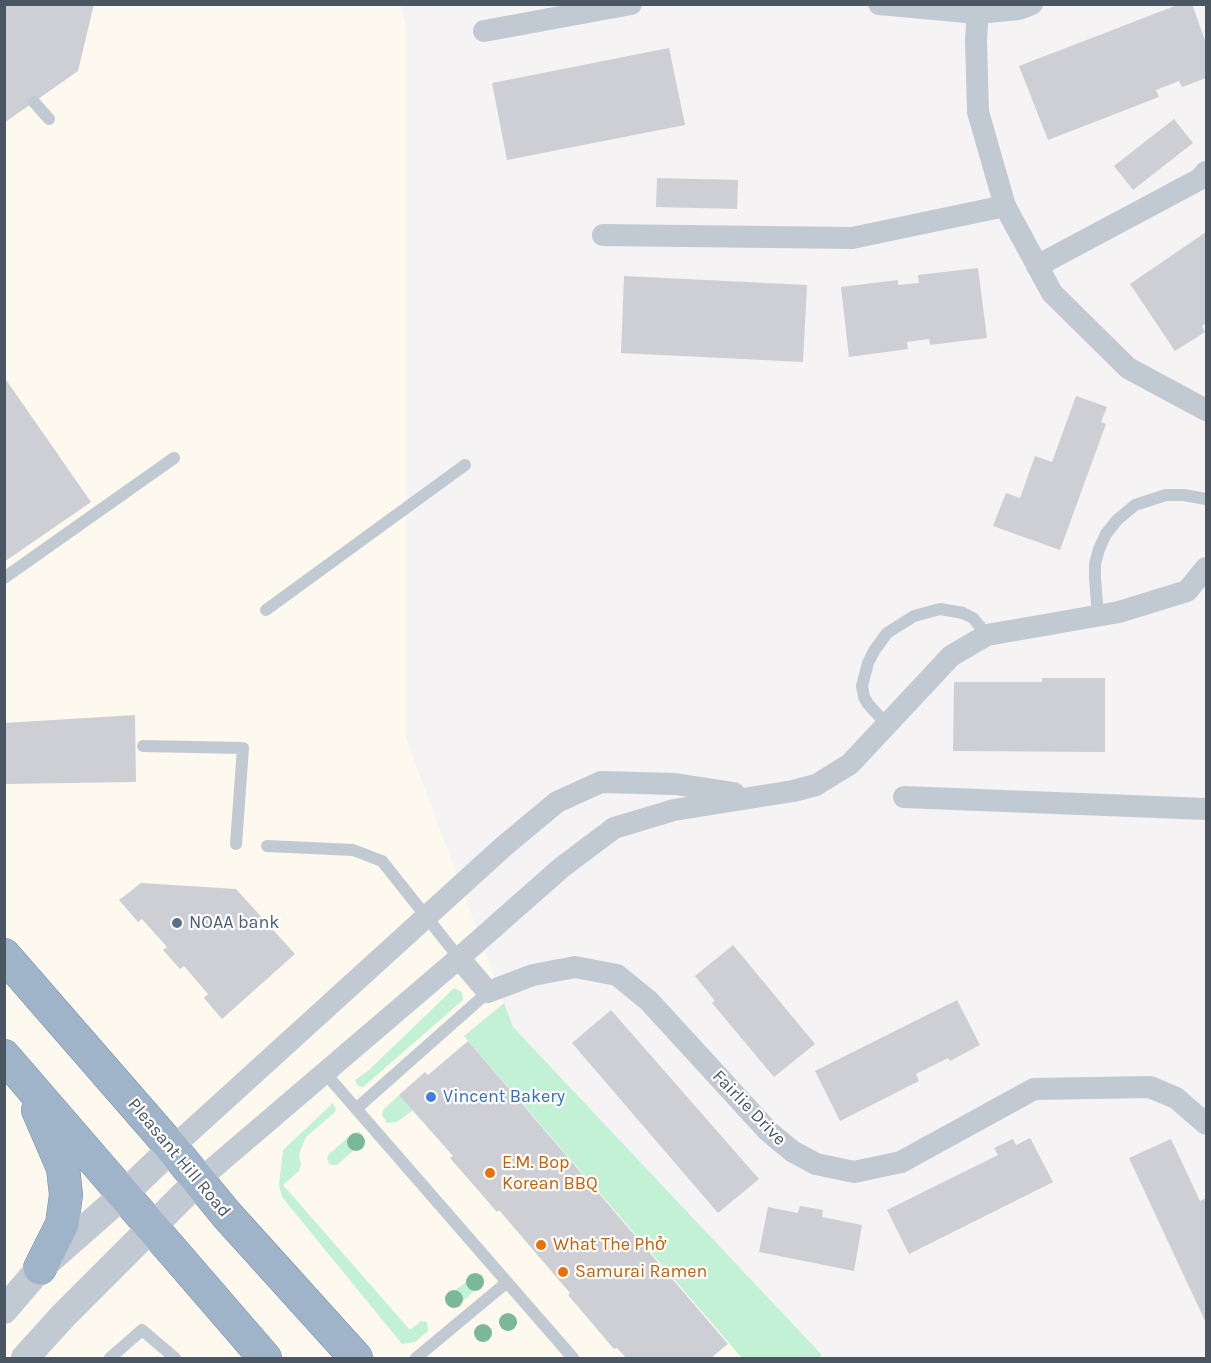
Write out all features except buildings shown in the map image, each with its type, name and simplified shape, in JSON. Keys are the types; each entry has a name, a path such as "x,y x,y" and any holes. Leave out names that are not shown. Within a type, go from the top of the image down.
{"highway":[{"name":"Pleasant Hill Road","path":"4,955 198,1181 356,1359"},
{"path":"14,1067 265,1359"},
{"path":"14,1067 63,1168 66,1196 62,1224 40,1268"}],"street":[{"path":"484,31 631,4"},
{"path":"879,4 978,9 1019,9 1032,4"},
{"path":"978,9 976,42 978,112 1005,206 1052,293 1128,368 1206,410"},
{"path":"1038,266 1200,178 1206,172"},
{"path":"603,236 852,237 1005,206"},
{"path":"26,1359 63,1316 198,1181 561,868 615,828 674,810 793,791 816,785 850,764 951,656 987,634 1119,612 1187,591 1204,577"},
{"path":"4,1310 40,1268 123,1195 503,847 557,802 601,782 675,784 754,796"},
{"path":"904,797 1206,809"},
{"path":"459,958 488,992"},
{"name":"Fairlie Drive","path":"488,992 533,975 575,967 617,975 649,1001 768,1131 792,1151 816,1164 854,1172 901,1162 1034,1089 1150,1087 1176,1098 1206,1124"}],"lane":[{"path":"34,102 50,119"},
{"path":"4,578 174,458"},
{"path":"267,610 465,465"},
{"path":"1098,616 1095,564 1106,534 1117,520 1135,505 1166,495 1206,499"},
{"path":"887,725 868,704 862,686 868,663 887,633 914,616 940,609 963,613 973,618 987,634"},
{"path":"143,746 243,748 236,844"},
{"path":"267,846 353,850 382,861 459,958"},
{"path":"357,1108 488,992"},
{"path":"325,1073 573,1359"},
{"path":"416,1359 506,1282"},
{"path":"110,1359 142,1330 175,1359"}],"shaded area":[{"path":"5,5 401,5 406,26 406,738 513,1027 822,1355 828,1358 5,1358"}],"green space":[{"path":"454,988 462,992 463,1000 363,1087 358,1086 355,1080 369,1070"},
{"path":"504,1003 513,1027 822,1355 819,1358 742,1358 464,1036"},
{"path":"399,1095 413,1110 397,1122 387,1123 382,1115 383,1110"},
{"path":"333,1103 336,1109 334,1113 306,1137 299,1155 301,1165 299,1171 283,1185 410,1330 421,1321 427,1322 428,1331 415,1342 402,1344 282,1197 279,1185 283,1150"},
{"path":"359,1132 364,1139 362,1143 337,1165 330,1165 328,1155 353,1133"},
{"path":"476,1273 483,1275 484,1282 456,1307 452,1307 448,1297"}],"place":[{"name":"NOAA bank","path":"177,923"},
{"name":"Vincent Bakery","path":"431,1097"},
{"name":"E.M. Bop Korean BBQ","path":"490,1173"},
{"name":"What The Phở","path":"541,1245"},
{"name":"Samurai Ramen","path":"563,1272"}]}
